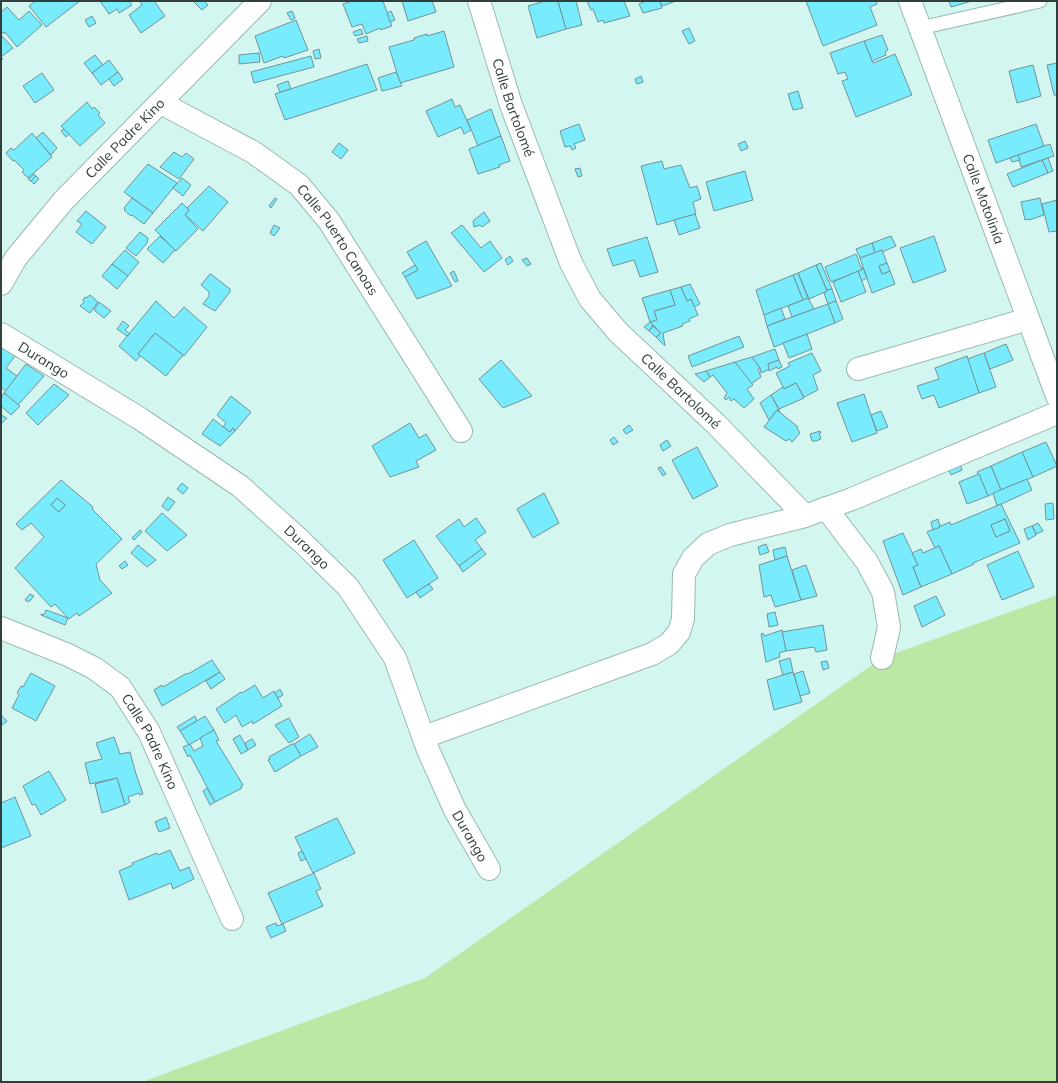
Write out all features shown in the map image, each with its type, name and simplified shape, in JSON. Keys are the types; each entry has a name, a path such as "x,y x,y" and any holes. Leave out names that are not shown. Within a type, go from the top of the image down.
{"street":[{"name":"Calle Padre Kino","path":"1,284 16,258 64,200 260,1"},
{"name":"Calle Bartolomé","path":"479,1 511,105 571,263 590,299 618,332 716,424 805,516"},
{"name":"Calle Motolinía","path":"910,1 1057,396"},
{"name":"Calle Puerto Canoas","path":"160,103 253,152 299,185 328,221 461,431"},
{"path":"858,369 1028,319"},
{"name":"Durango","path":"1,334 139,418 240,486 301,541 348,587 395,658 428,750 455,810 489,869"},
{"path":"424,737 652,654 668,644 680,632 683,619 684,574 693,558 708,544 730,535 805,516 859,496 1057,413"},
{"path":"826,508 867,562 883,592 889,627 882,658"},
{"name":"Calle Padre Kino","path":"1,628 68,655 94,668 120,687 149,732 232,919"}],"lane":[{"path":"920,28 1040,1"}],"green space":[{"path":"1057,595 1057,1082 142,1082 425,978 882,658"}],"building":[{"path":"35,1 80,1 46,27 29,6"},
{"path":"100,1 129,1 132,5 119,13 117,9 109,14"},
{"path":"140,1 154,1 165,16 141,33 129,15 142,5"},
{"path":"193,1 204,1 208,5 202,10"},
{"path":"352,1 383,1 392,26 381,30 380,28 366,34 362,24 352,27 343,4"},
{"path":"402,1 432,1 436,12 408,21"},
{"path":"545,1 558,1 566,29 537,38 528,6"},
{"path":"558,1 576,1 582,25 566,29"},
{"path":"587,1 624,1 630,16 604,23 603,20 598,22 593,9 591,10"},
{"path":"646,1 660,1 662,8 643,13 639,4"},
{"path":"660,1 676,1 662,6"},
{"path":"806,1 876,1 877,4 870,7 877,25 823,46"},
{"path":"949,1 972,1 951,7"},
{"path":"7,7 19,20 29,11 42,25 17,47 5,32 4,34 1,31 1,12"},
{"path":"292,11 295,18 291,20 287,13"},
{"path":"391,11 395,20 390,22 387,13"},
{"path":"92,16 96,23 89,27 85,20"},
{"path":"296,20 308,50 284,58 283,56 264,63 255,36"},
{"path":"689,28 695,41 689,44 682,31"},
{"path":"361,29 363,34 355,36 353,32"},
{"path":"444,31 454,67 400,83 389,47 414,40 414,38 427,34 427,36"},
{"path":"1,35 13,48 1,57"},
{"path":"882,35 888,50 885,52 886,55 872,61 864,41"},
{"path":"367,36 368,41 359,43 357,39"},
{"path":"864,41 873,63 895,54 912,95 856,117 842,81 848,79 845,72 838,74 830,53"},
{"path":"319,49 321,58 315,59 313,51"},
{"path":"259,53 260,62 239,64 239,55"},
{"path":"95,55 103,65 92,73 84,63"},
{"path":"311,56 314,67 254,83 251,72"},
{"path":"109,60 118,72 101,85 92,73"},
{"path":"1057,63 1057,95 1054,95 1047,65"},
{"path":"367,64 377,90 285,120 275,94"},
{"path":"1033,65 1041,96 1017,103 1009,71"},
{"path":"118,72 123,79 114,86 109,79"},
{"path":"396,72 402,86 382,91 378,78"},
{"path":"42,73 54,90 35,103 23,86"},
{"path":"641,76 643,82 637,84 635,79"},
{"path":"288,81 291,89 280,92 277,85"},
{"path":"798,91 803,108 793,110 788,94"},
{"path":"452,99 455,107 460,105 471,130 464,134 461,127 438,137 426,111"},
{"path":"87,102 92,109 94,107 100,113 98,115 105,123 80,146 61,126"},
{"path":"491,109 501,136 478,146 467,120"},
{"path":"579,124 585,140 574,144 576,148 572,150 570,146 565,147 560,131"},
{"path":"1036,124 1044,146 996,163 988,140"},
{"path":"64,129 69,134 66,137 61,131"},
{"path":"43,132 57,148 51,155 36,138"},
{"path":"32,133 52,157 28,178 22,172 24,170 6,153 11,148 14,150"},
{"path":"501,136 510,161 499,165 500,167 478,174 469,149"},
{"path":"745,141 748,148 741,151 738,144"},
{"path":"339,143 348,150 341,159 332,152"},
{"path":"1050,144 1054,156 1021,167 1018,155"},
{"path":"174,152 182,157 186,153 194,159 179,179 160,167"},
{"path":"1018,155 1020,160 1012,162 1010,158"},
{"path":"1048,158 1053,171 1048,173 1042,160"},
{"path":"1042,160 1048,173 1013,187 1007,174"},
{"path":"662,161 664,169 681,165 690,188 697,186 701,199 693,202 696,214 657,225 641,166"},
{"path":"148,164 177,183 153,213 124,192"},
{"path":"580,168 582,176 578,177 575,169"},
{"path":"745,171 753,200 714,211 706,182"},
{"path":"34,174 36,176 31,181 28,179"},
{"path":"36,176 39,179 34,184 31,181"},
{"path":"182,178 191,185 183,196 173,188"},
{"path":"209,186 228,202 203,231 185,215 189,210 187,208"},
{"path":"132,198 153,213 144,224 124,210"},
{"path":"275,198 277,199 271,208 269,206"},
{"path":"1040,198 1044,215 1025,220 1021,202"},
{"path":"1057,200 1057,231 1049,232 1042,204"},
{"path":"182,203 189,210 185,215 198,229 176,251 155,230"},
{"path":"86,211 106,227 92,244 76,232 82,224 77,221"},
{"path":"484,212 490,221 482,227 480,225 474,227 473,221"},
{"path":"695,214 700,228 679,235 674,220"},
{"path":"274,225 280,228 274,236 270,233"},
{"path":"462,225 481,248 490,241 502,258 484,272 451,233"},
{"path":"140,232 148,238 147,243 136,256 126,248"},
{"path":"160,236 175,250 163,263 147,249"},
{"path":"891,236 896,246 882,252 882,250 875,253 872,243"},
{"path":"934,236 946,271 913,283 900,248"},
{"path":"647,237 658,272 640,277 634,260 613,266 607,249"},
{"path":"426,241 452,286 417,299 405,277 418,270 407,252"},
{"path":"872,243 875,253 860,258 856,249"},
{"path":"125,250 139,262 128,276 112,264"},
{"path":"882,250 887,263 879,266 882,274 890,271 895,284 872,293 860,258"},
{"path":"856,254 862,270 831,282 825,267"},
{"path":"510,256 513,261 508,265 505,260"},
{"path":"527,258 531,264 527,266 522,260"},
{"path":"821,263 832,289 827,290 816,265"},
{"path":"887,263 890,271 882,274 879,266"},
{"path":"112,264 128,276 117,289 102,276"},
{"path":"415,265 418,270 405,277 402,273"},
{"path":"816,265 827,291 809,299 798,273"},
{"path":"861,268 863,268 867,278 861,281 858,271 862,270"},
{"path":"454,271 458,281 455,282 450,273"},
{"path":"858,271 866,292 841,302 833,282"},
{"path":"798,273 808,298 803,300 793,275"},
{"path":"210,274 230,289 230,292 215,311 203,304 209,296 209,292 201,285"},
{"path":"793,275 803,300 764,315 756,290"},
{"path":"690,284 700,304 694,307 691,299 687,301 681,287"},
{"path":"681,287 687,301 691,299 698,315 689,319 690,321 682,324 683,326 663,333 665,346 656,337 661,333 650,322 657,320 654,311 675,305 670,290"},
{"path":"832,289 836,301 828,304 824,293 827,290"},
{"path":"670,290 675,305 654,311 657,320 650,322 642,298"},
{"path":"90,295 98,302 90,313 80,306 84,302 83,300 85,297 86,298"},
{"path":"808,298 814,309 792,317 788,306"},
{"path":"156,301 174,318 184,307 207,327 184,356 155,333 138,354 140,356 136,361 119,346"},
{"path":"836,301 843,319 835,323 828,304"},
{"path":"99,302 111,311 104,318 94,310"},
{"path":"828,304 835,323 774,347 767,326"},
{"path":"781,308 785,319 767,326 764,315"},
{"path":"123,321 129,326 125,330 130,334 127,336 117,329"},
{"path":"650,322 653,325 649,331 644,327"},
{"path":"653,326 661,333 656,337 649,331"},
{"path":"155,333 183,355 166,376 138,354"},
{"path":"807,334 812,349 789,358 783,343"},
{"path":"739,336 744,347 692,367 688,356"},
{"path":"1006,344 1013,360 990,369 984,353"},
{"path":"1,346 15,356 6,368 17,376 6,391 1,387"},
{"path":"775,349 779,360 768,364 770,369 761,373 760,368 752,357"},
{"path":"812,353 821,371 813,375 818,390 804,397 796,383 784,389 776,373 790,366 788,363"},
{"path":"984,353 996,387 979,393 967,359"},
{"path":"967,356 979,393 939,408 934,395 922,399 917,386 939,379 935,368"},
{"path":"752,357 760,368 758,369 761,377 751,384 735,362"},
{"path":"501,360 532,396 503,408 479,379"},
{"path":"779,360 782,367 778,369 777,367 769,371 768,364"},
{"path":"735,362 753,385 747,389 754,399 744,408 734,399 731,401 729,397 726,400 724,398 727,393 713,375 710,377 706,371"},
{"path":"26,364 44,376 18,405 4,393"},
{"path":"706,371 710,377 704,382 695,374"},
{"path":"796,383 804,398 779,409 771,395 783,387 784,389"},
{"path":"54,384 69,395 38,425 26,413"},
{"path":"4,393 20,406 11,415 1,406 1,398"},
{"path":"864,394 877,433 852,442 837,403"},
{"path":"771,395 780,412 777,410 769,420 760,403"},
{"path":"231,396 251,412 235,431 233,428 230,432 223,427 226,423 217,415"},
{"path":"777,410 798,427 797,428 800,433 792,442 789,439 786,441 764,427"},
{"path":"881,411 888,427 877,431 871,415"},
{"path":"1,415 7,418 1,424"},
{"path":"213,419 230,432 233,428 235,431 220,446 202,434"},
{"path":"410,423 419,438 426,434 436,450 416,461 419,467 390,477 372,446"},
{"path":"629,425 633,430 626,434 623,430"},
{"path":"820,431 821,433 819,433 821,439 812,441 810,434"},
{"path":"614,437 618,442 613,445 610,440"},
{"path":"667,440 671,446 663,451 660,445"},
{"path":"1046,442 1057,466 1033,477 1022,452"},
{"path":"697,447 718,486 693,499 672,460"},
{"path":"1022,452 1033,477 1001,490 991,466"},
{"path":"958,459 962,470 951,475 947,465"},
{"path":"991,466 1001,490 988,496 977,472"},
{"path":"661,467 666,474 663,476 658,468"},
{"path":"979,474 988,496 967,504 959,482"},
{"path":"1027,479 1032,490 997,506 993,493"},
{"path":"61,480 93,507 92,509 122,539 96,564 100,580 112,593 79,616 77,613 69,619 55,604 51,607 15,568 44,537 31,523 22,530 16,524","holes":["57,498 65,505 59,512 51,505"]},
{"path":"182,483 188,488 183,494 177,489"},
{"path":"544,493 559,523 533,538 517,509"},
{"path":"168,497 175,502 168,511 162,506"},
{"path":"57,498 65,505 59,512 51,505"},
{"path":"1053,503 1054,519 1046,520 1045,504"},
{"path":"1001,504 1020,543 973,563 974,564 952,574 939,546 935,548 927,532 950,522 951,525","holes":["1005,519 1010,531 996,537 991,525"]},
{"path":"162,513 187,535 167,551 145,531"},
{"path":"476,518 486,532 475,540 482,549 459,566 436,536 459,519 464,527"},
{"path":"938,519 940,527 933,530 931,522"},
{"path":"1005,519 1010,531 996,537 991,525"},
{"path":"1038,523 1043,531 1036,534 1032,526"},
{"path":"1032,526 1036,535 1028,540 1024,529"},
{"path":"140,530 142,532 134,540 132,538"},
{"path":"903,533 918,565 913,567 921,587 903,595 883,541"},
{"path":"414,540 438,578 407,598 383,560"},
{"path":"766,544 769,552 760,555 758,547"},
{"path":"138,545 156,560 147,567 131,553"},
{"path":"939,546 952,574 921,587 913,567 918,565 912,553 921,549 923,553"},
{"path":"785,547 787,556 775,560 773,550"},
{"path":"482,549 486,554 463,572 459,566"},
{"path":"1018,551 1034,587 1002,600 987,565"},
{"path":"787,556 801,600 775,607 771,595 764,597 759,565"},
{"path":"125,561 128,565 122,569 119,566"},
{"path":"806,565 817,596 801,600 792,570"},
{"path":"429,584 433,589 420,598 416,592"},
{"path":"30,594 34,596 29,602 25,600"},
{"path":"936,596 945,615 922,627 914,606"},
{"path":"46,610 68,618 65,625 41,615 44,615"},
{"path":"775,612 778,625 769,627 767,614"},
{"path":"823,625 827,650 816,652 814,647 786,651 782,632"},
{"path":"782,630 786,651 779,653 780,657 766,662 761,634 763,633 764,636"},
{"path":"790,658 793,672 783,675 779,661"},
{"path":"212,660 220,672 162,706 154,690 162,685 163,687"},
{"path":"827,661 829,668 823,670 821,662"},
{"path":"803,671 810,693 800,696 794,674"},
{"path":"220,672 225,679 211,689 206,681"},
{"path":"793,672 802,702 774,710 767,680"},
{"path":"31,673 55,686 36,721 12,708 19,695 17,693 21,686 23,687"},
{"path":"255,685 263,698 274,691 282,706 253,724 252,721 242,727 236,715 225,723 216,709 241,692 242,693"},
{"path":"280,689 283,695 278,698 275,693"},
{"path":"1,715 7,721 2,725 1,724"},
{"path":"195,716 197,721 180,731 177,727"},
{"path":"205,716 214,730 189,745 180,731"},
{"path":"289,718 299,737 289,743 275,725"},
{"path":"214,730 219,740 216,741 243,785 241,786 242,788 215,802 190,755 188,757 183,747 190,744 194,751 203,746 200,738"},
{"path":"310,734 318,747 301,756 294,744"},
{"path":"240,735 248,750 241,754 233,739"},
{"path":"114,737 120,754 130,752 143,794 140,795 139,793 128,797 130,802 125,805 117,778 90,784 85,763 102,759 96,743"},
{"path":"252,739 256,745 248,750 245,743"},
{"path":"294,744 301,756 275,772 268,760 270,759 269,757"},
{"path":"49,771 66,800 41,815 35,804 32,805 23,786"},
{"path":"117,778 125,805 102,813 95,784"},
{"path":"207,788 215,802 210,805 203,791"},
{"path":"15,797 31,836 1,848 1,803"},
{"path":"166,817 170,828 159,832 155,822"},
{"path":"337,818 355,853 313,873 295,837"},
{"path":"170,850 180,871 189,867 194,879 173,889 171,883 129,900 119,871 133,865 132,863 157,853 158,855"},
{"path":"302,851 306,859 301,861 298,853"},
{"path":"314,873 321,889 316,891 323,906 282,924 268,893"},
{"path":"276,923 277,926 283,924 286,931 271,938 266,927"}]}
